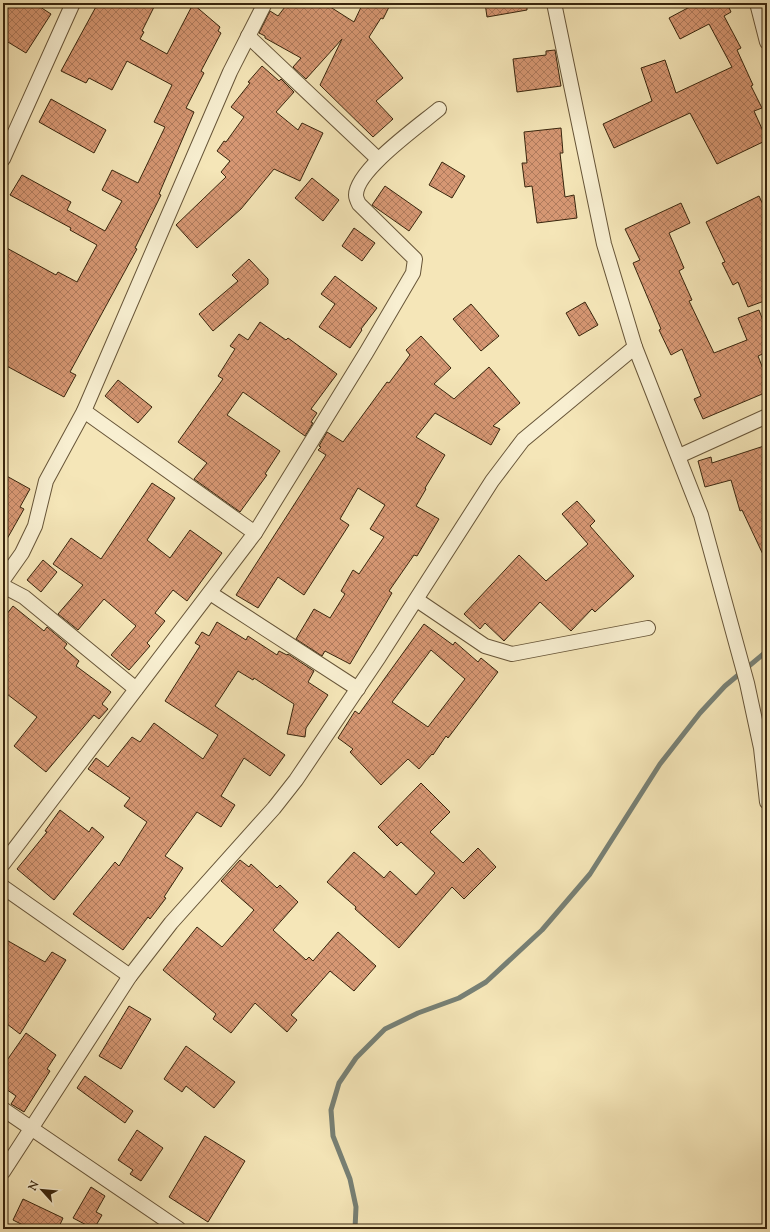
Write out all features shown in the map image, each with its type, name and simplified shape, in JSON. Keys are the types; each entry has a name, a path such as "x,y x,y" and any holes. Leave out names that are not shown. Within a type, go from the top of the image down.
{"street":[{"path":"3,159 73,3"},
{"path":"3,580 22,553 35,526 46,482 84,411 230,72 265,3"},
{"path":"554,3 604,244 635,347 701,515 747,683 761,748 767,802"},
{"path":"757,3 767,42"},
{"path":"248,36 378,159"},
{"path":"3,864 255,533 366,353 413,273 415,259 359,204 356,196 358,186 378,159 439,109"},
{"path":"3,1172 130,976 171,923 274,808 296,780 417,600 492,481 523,440 635,347"},
{"path":"84,411 255,533"},
{"path":"679,456 767,416"},
{"path":"3,586 24,597 136,689"},
{"path":"210,593 358,689"},
{"path":"417,600 485,646 512,654 648,628"},
{"path":"3,887 130,976"},
{"path":"3,1109 179,1229"}],"building":[{"path":"3,3 34,3 51,14 26,53 3,39"},
{"path":"98,3 156,3 142,31 144,32 140,39 167,54 193,4 220,27 218,31 221,33 201,71 204,73 186,108 194,112 159,194 161,195 135,248 137,249 70,372 76,375 64,397 3,364 3,246 56,275 58,272 77,282 97,245 70,230 71,228 10,195 22,175 71,202 67,210 105,231 122,201 102,190 112,170 138,183 165,127 154,122 172,85 127,61 112,90 89,78 86,83 61,71"},
{"path":"288,3 324,3 354,22 363,3 391,3 383,19 381,18 369,37 403,78 376,101 393,119 373,137 320,85 342,39 306,79 293,67 301,58 265,38 265,36 259,33 270,11 278,16"},
{"path":"485,3 527,3 527,10 487,17"},
{"path":"697,3 727,3 731,12 724,16 741,48 737,50 753,85 751,86 762,108 754,111 767,140 717,164 690,113 614,148 603,124 652,101 641,68 665,60 676,93 732,67 709,24 680,39 669,18"},
{"path":"555,50 561,86 517,92 513,59 546,55 546,51"},
{"path":"262,66 279,81 281,79 294,92 276,112 298,130 302,123 323,133 300,181 274,169 241,209 197,248 176,225 226,177 221,172 230,161 217,151 224,141 226,142 244,117 231,107 250,83 248,82"},
{"path":"51,99 106,130 94,153 39,122"},
{"path":"561,128 563,153 560,153 565,197 574,195 577,218 537,223 532,186 525,187 522,163 527,163 524,132"},
{"path":"442,162 465,176 452,198 429,185"},
{"path":"312,178 339,200 323,221 295,198"},
{"path":"385,186 422,212 409,231 372,205"},
{"path":"759,196 767,213 767,300 748,307 738,282 733,285 722,263 725,262 706,222"},
{"path":"681,203 690,223 669,233 684,268 679,271 692,300 689,301 714,353 747,340 738,318 759,310 767,331 767,352 758,356 767,379 767,392 703,419 694,399 701,396 682,349 671,355 659,330 661,329 633,263 640,260 625,229"},
{"path":"354,228 375,243 362,261 342,246"},
{"path":"249,259 268,279 268,284 213,331 199,314 238,281 232,275"},
{"path":"335,276 377,308 361,329 362,330 350,348 319,327 335,304 321,294"},
{"path":"585,302 598,325 579,336 566,313"},
{"path":"471,304 499,336 481,351 453,319"},
{"path":"260,322 286,340 288,338 337,374 311,409 317,413 305,436 243,392 227,415 280,451 265,474 267,475 240,512 194,479 207,463 178,442 223,379 218,376 235,349 230,346 239,334 248,340"},
{"path":"421,336 451,368 434,384 454,399 489,367 520,403 493,426 500,429 491,445 435,413 416,437 445,455 416,506 439,519 417,556 414,555 389,591 392,593 350,664 325,651 322,656 296,639 314,609 330,618 345,594 341,591 353,570 359,574 384,537 370,529 385,505 358,488 340,519 349,525 304,595 278,577 258,608 236,595 326,455 318,450 321,447 319,446 327,432 343,442 387,382 389,383 410,355 406,350"},
{"path":"118,380 152,407 138,423 105,396"},
{"path":"767,445 767,563 742,510 740,511 731,480 705,487 698,461 711,457 712,463"},
{"path":"3,474 30,489 20,507 24,509 3,546"},
{"path":"152,483 175,498 147,540 170,558 190,530 222,553 187,601 173,590 155,613 165,621 147,643 150,646 129,670 111,655 136,626 104,599 78,630 58,614 83,585 53,564 71,538 101,559"},
{"path":"577,501 595,521 590,526 634,576 595,612 592,609 571,631 540,602 504,641 485,623 480,629 464,614 519,555 546,581 588,544 562,514"},
{"path":"43,560 57,572 41,592 27,580"},
{"path":"13,606 44,631 47,627 67,644 64,648 79,661 76,666 111,692 102,704 108,709 99,719 94,715 46,772 14,746 37,717 3,691 3,619"},
{"path":"217,622 246,640 248,636 277,655 279,651 287,655 288,654 314,671 308,682 328,695 306,728 305,737 287,734 294,704 254,678 253,680 238,671 215,706 285,755 270,776 244,758 221,796 235,805 221,827 197,812 165,856 183,868 164,897 166,898 150,919 148,917 123,950 73,914 115,862 119,866 147,822 124,806 130,798 88,769 96,758 108,767 132,737 140,742 154,723 203,759 218,735 165,701 200,646 195,643 202,632 209,636"},
{"path":"424,624 453,645 455,642 478,662 481,658 498,672 448,738 446,736 433,755 432,754 419,769 408,759 381,785 350,752 353,749 338,738 355,711 359,714","holes":["431,650 465,679 428,727 392,702"]},
{"path":"421,783 450,812 430,832 463,863 478,848 496,867 464,899 452,887 399,948 327,882 354,852 384,878 390,871 416,895 435,873 401,842 397,846 378,827"},
{"path":"60,810 89,832 92,827 104,837 54,900 17,869 47,832 45,831"},
{"path":"240,860 249,867 251,864 277,888 280,885 298,902 273,930 306,960 309,957 313,961 338,932 376,966 354,991 330,971 291,1015 297,1020 287,1032 255,1003 231,1033 213,1019 216,1014 163,970 197,927 222,947 254,910 221,881"},
{"path":"3,938 45,962 52,952 66,960 20,1034 3,1021"},
{"path":"129,1006 151,1019 121,1069 99,1056"},
{"path":"26,1033 56,1055 47,1069 50,1071 24,1112 11,1104 16,1096 3,1087 3,1066"},
{"path":"186,1046 235,1082 214,1108 186,1086 182,1092 164,1079"},
{"path":"85,1076 133,1111 125,1123 77,1088"},
{"path":"137,1130 163,1148 141,1181 130,1174 133,1170 118,1160"},
{"path":"205,1136 245,1161 208,1222 169,1197"},
{"path":"91,1187 105,1196 96,1212 102,1215 94,1229 73,1218"},
{"path":"23,1199 63,1218 58,1229 31,1229 13,1220"}],"waterway":[{"path":"355,1229 356,1207 350,1179 333,1136 331,1110 339,1083 356,1058 385,1029 418,1013 459,998 486,982 542,930 590,874 660,764 700,713 725,686 767,651"}]}
